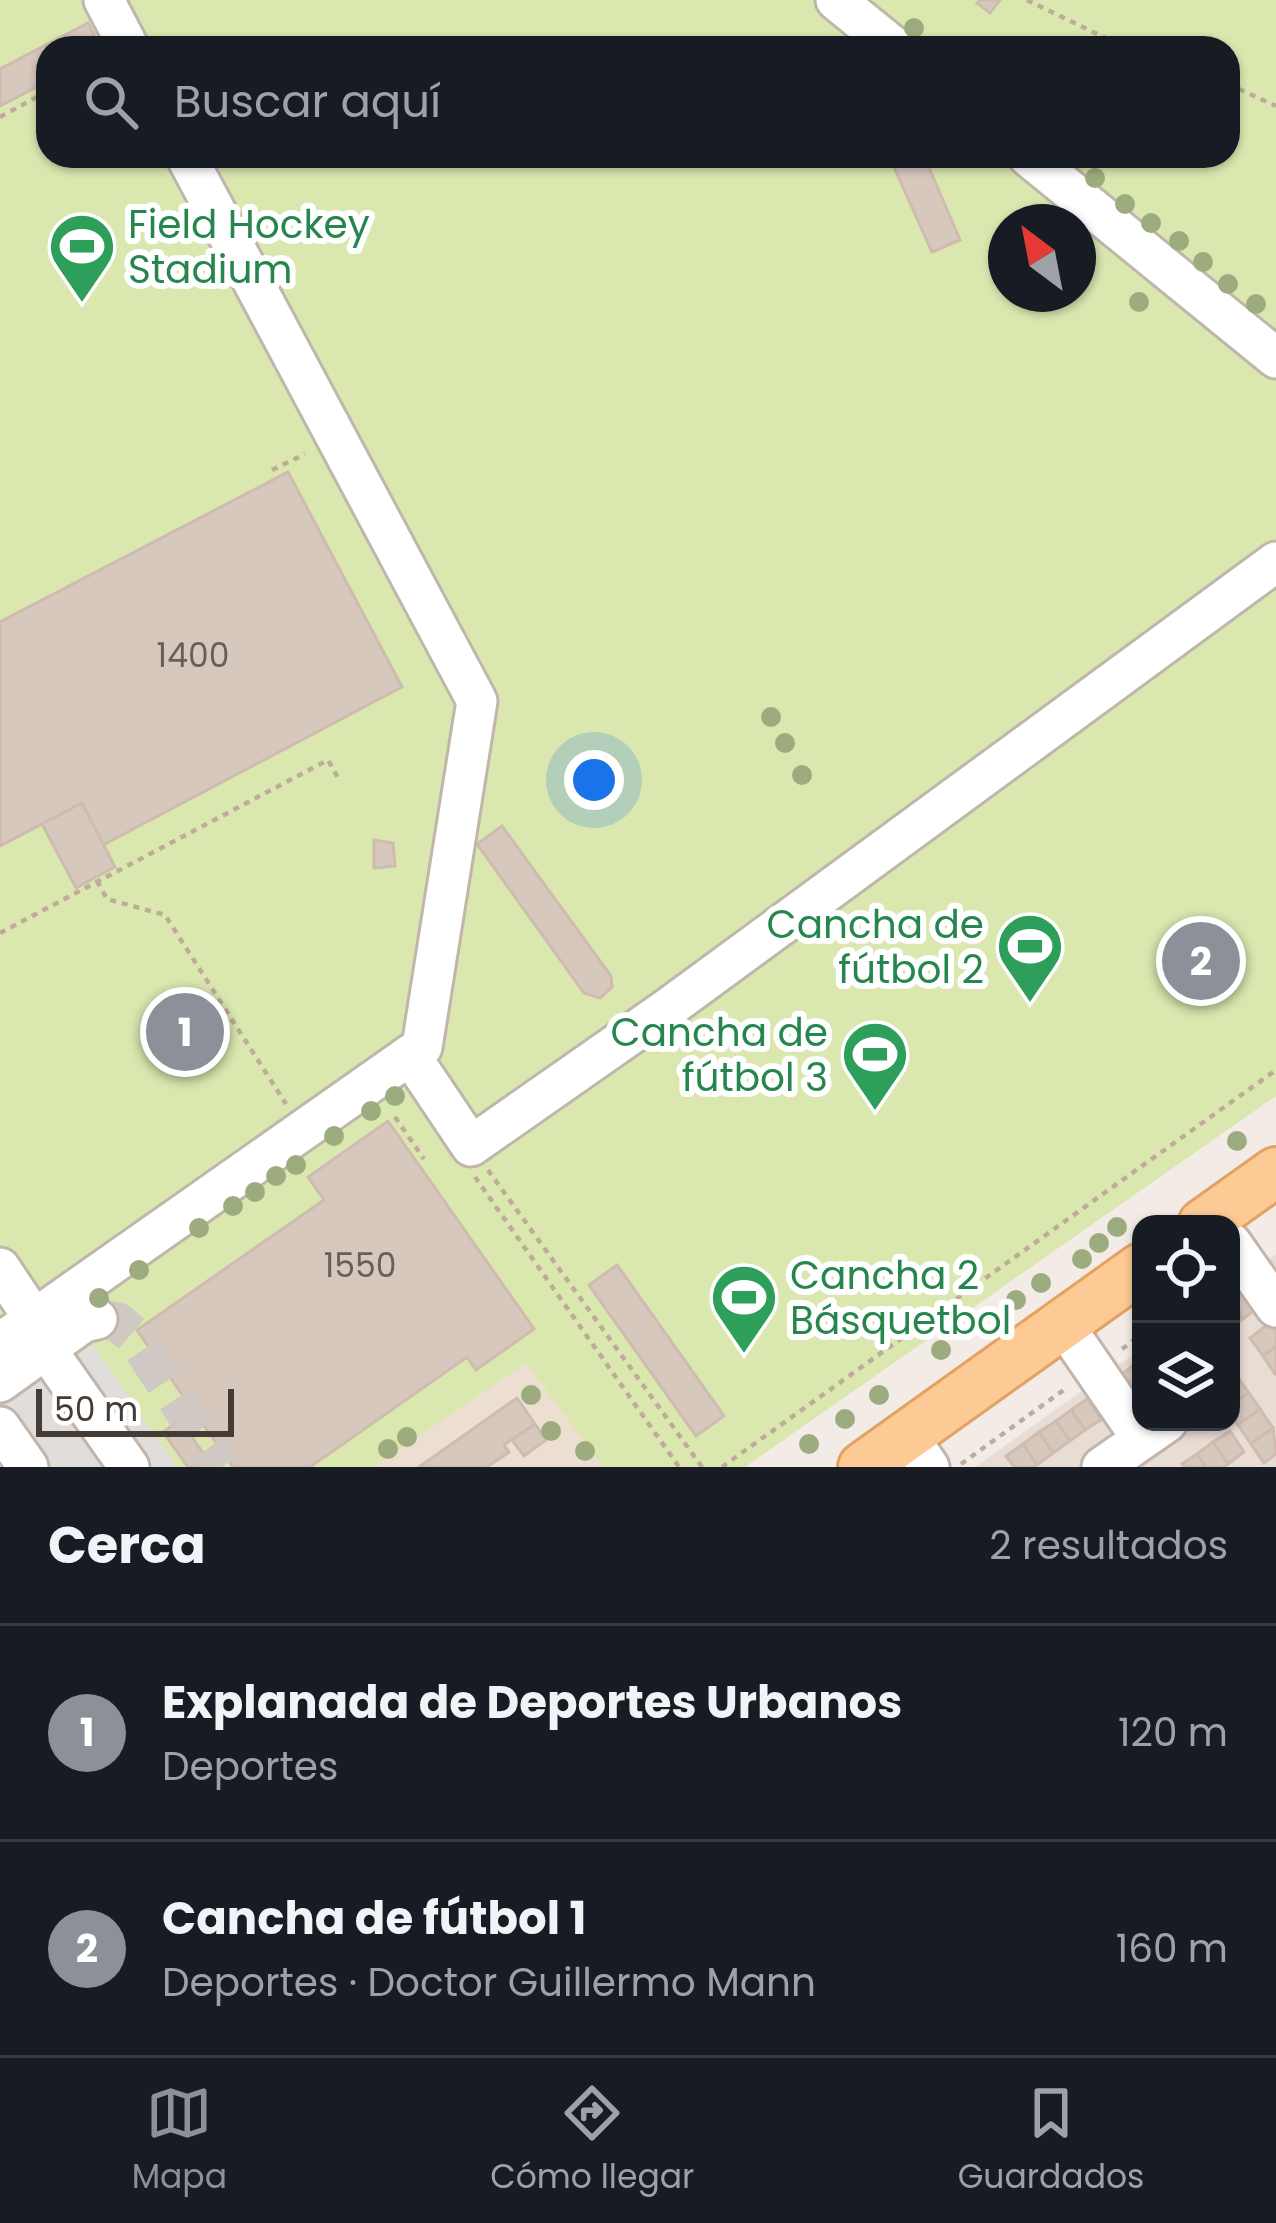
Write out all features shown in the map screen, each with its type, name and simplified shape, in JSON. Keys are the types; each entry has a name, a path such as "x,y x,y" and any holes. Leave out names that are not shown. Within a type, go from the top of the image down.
{"main road":[{"path":"1229,1215 1276,1172"},
{"path":"863,1467 918,1451 1063,1324 1132,1274"}],"street":[{"path":"104,0 123,36"},
{"path":"836,0 880,36"},
{"path":"0,1382 40,1334 301,1130 422,1047 477,701 192,168"},
{"path":"1043,168 1276,358"},
{"path":"410,1055 467,1153 1276,562"},
{"path":"1240,1259 1276,1307"},
{"path":"0,1268 129,1467"},
{"path":"0,1343 97,1318"},
{"path":"1063,1324 1094,1369 1132,1408"},
{"path":"0,1427 28,1467"},
{"path":"1102,1467 1154,1431"}],"path":[{"path":"1027,0 1101,36"},
{"path":"1240,88 1276,106"},
{"path":"0,117 36,98"},
{"path":"272,470 304,454"},
{"path":"0,933 328,760 338,778"},
{"path":"97,880 106,899 165,915 301,1130"},
{"path":"722,1467 1276,1070"},
{"path":"395,1117 424,1159"},
{"path":"467,1153 679,1467"},
{"path":"467,1153 702,1467"},
{"path":"956,1467 1132,1342"}],"shaded area":[{"path":"1276,1254 1276,1467 975,1467 1132,1355 1132,1431 1240,1431 1240,1280"},
{"path":"83,1331 177,1467 0,1467 0,1384"},
{"path":"526,1363 603,1467 374,1467"}],"green space":[{"path":"0,0 1276,0 1276,1096 745,1467 603,1467 526,1363 374,1467 0,1467"}],"building":[{"path":"1000,0 990,13 977,3"},
{"path":"88,23 95,36 63,36"},
{"path":"36,50 36,87 0,106 0,69"},
{"path":"894,168 929,168 960,240 932,252"},
{"path":"288,472 402,687 103,845 82,803 0,846 0,622"},
{"path":"82,803 115,867 76,888 42,824"},
{"path":"502,826 611,976 612,987 600,998 584,993 477,844"},
{"path":"374,840 393,843 395,866 374,868"},
{"path":"388,1121 534,1329 476,1370 467,1357 310,1467 233,1467 137,1330 324,1200 308,1177"},
{"path":"617,1265 724,1416 696,1436 589,1285"},
{"path":"1240,1290 1256,1309 1243,1319 1240,1314"},
{"path":"1271,1322 1276,1347 1263,1356 1250,1338"},
{"path":"1276,1347 1276,1373 1275,1374 1263,1356"},
{"path":"1132,1366 1132,1391 1121,1375"},
{"path":"1249,1393 1260,1409 1240,1424 1240,1399"},
{"path":"517,1398 535,1424 504,1445 509,1452 487,1467 419,1467"},
{"path":"1087,1399 1102,1419 1085,1430 1071,1410"},
{"path":"1260,1409 1273,1428 1251,1444 1240,1424"},
{"path":"1071,1410 1085,1430 1070,1441 1056,1421"},
{"path":"180,1420 213,1467 188,1467 163,1432"},
{"path":"1056,1421 1070,1441 1053,1453 1039,1432"},
{"path":"535,1424 546,1440 524,1456 512,1440"},
{"path":"1273,1428 1276,1454 1264,1463 1251,1444"},
{"path":"1230,1431 1244,1452 1228,1464 1213,1442"},
{"path":"1039,1432 1053,1453 1037,1465 1023,1444"},
{"path":"1213,1442 1228,1464 1223,1467 1206,1467 1197,1454"},
{"path":"1023,1444 1034,1467 1014,1467 1006,1456"},
{"path":"1197,1454 1206,1467 1182,1464"}],"tunnel":[{"path":"97,1319 118,1322 134,1336 222,1467"}],"place":[{"name":"Field Hockey Stadium","path":"82,305"},
{"name":"Cancha de fútbol 1","path":"1201,961"},
{"name":"Cancha de fútbol 2","path":"1030,1005"},
{"name":"Explanada de Deportes Urbanos","path":"185,1032"},
{"name":"Cancha de fútbol 3","path":"875,1113"},
{"name":"Cancha 2 Básquetbol","path":"744,1356"}]}
